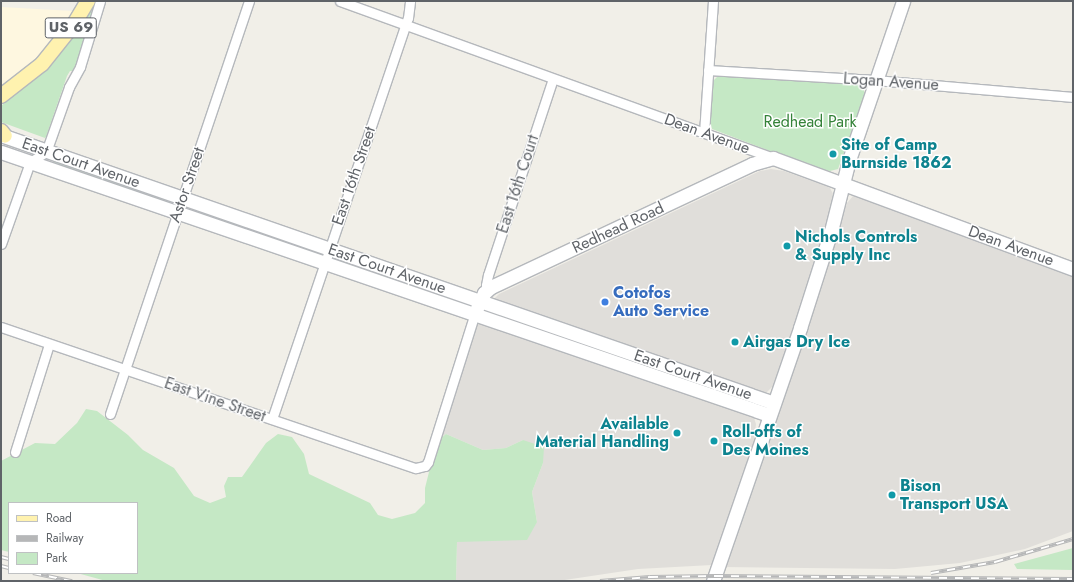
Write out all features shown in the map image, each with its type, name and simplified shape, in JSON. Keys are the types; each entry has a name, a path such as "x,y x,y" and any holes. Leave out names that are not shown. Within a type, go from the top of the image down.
{"main road":[{"name":"US 69","path":"2,96 42,64 52,53 74,24 88,1"}],"street":[{"path":"1,244 30,162 46,152 68,87 80,67 100,1"},
{"name":"Astor Street","path":"110,414 249,1"},
{"name":"Dean Avenue","path":"340,1 773,158 1073,269"},
{"name":"East 16th Street","path":"272,419 406,25 410,1"},
{"path":"704,133 713,1"},
{"path":"714,581 831,231 849,160 903,1"},
{"name":"Logan Avenue","path":"708,70 876,80 1073,98"},
{"name":"East 16th Court","path":"428,462 553,79"},
{"name":"East Court Avenue","path":"2,134 46,152 182,198 327,256"},
{"name":"East Court Avenue","path":"1,152 178,212 481,301 769,415"},
{"name":"Redhead Road","path":"481,301 752,164 773,158"},
{"name":"East Vine Street","path":"1,327 410,466 421,468 428,462"},
{"path":"14,452 49,344"},
{"name":"East Court Avenue","path":"637,363 774,403"}],"shaded area":[{"path":"1,7 73,11 59,32 42,52 28,66 1,87"},
{"path":"771,169 784,171 826,186 830,188 833,194 824,238 773,386 767,392 763,393 493,300 499,294 760,171"},
{"path":"853,196 858,196 1073,273 1073,531 1025,549 960,563 895,569 723,567 847,203"},
{"path":"479,321 753,415 756,424 754,441 712,565 638,569 558,581 456,581 457,542 537,522 532,492 543,463 523,440 506,448 483,450 446,434 440,439 476,325"}],"green space":[{"path":"94,1 97,1 74,71 70,71 67,76 46,137 45,138 1,122 1,106 40,74 57,57 71,39"},
{"name":"Redhead Park","path":"718,76 857,84 863,87 865,94 838,169 830,171 820,170 712,129 709,119 712,82"},
{"path":"54,159 166,197 165,203 52,164"},
{"path":"196,207 315,248 313,253 194,213"},
{"path":"343,258 449,294 448,300 341,263"},
{"path":"86,409 97,411 128,435 143,450 174,468 194,496 210,503 226,497 224,486 228,477 242,477 266,443 278,434 292,437 304,454 309,474 370,503 378,515 392,519 415,513 425,503 425,488 431,464 440,439 446,434 483,450 506,448 523,440 544,447 543,463 532,492 537,522 527,540 457,542 456,581 106,581 81,574 138,574 138,502 8,502 8,552 1,550 1,461 35,443 55,444 77,423"},
{"path":"1073,548 1073,570 1017,569 1014,564"}],"railway":[{"path":"931,573 995,562 1073,539"},
{"path":"1,557 8,559"},
{"path":"1,566 8,568"},
{"path":"38,574 72,581"},
{"path":"600,581 650,577 715,576 1073,579"}],"place":[{"name":"Site of Camp Burnside 1862","path":"833,154"},
{"name":"Nichols Controls & Supply Inc","path":"787,246"},
{"name":"Cotofos Auto Service","path":"605,302"},
{"name":"Airgas Dry Ice","path":"735,342"},
{"name":"Available Material Handling","path":"677,433"},
{"name":"Roll-offs of Des Moines","path":"714,441"},
{"name":"Bison Transport USA","path":"892,495"}]}
